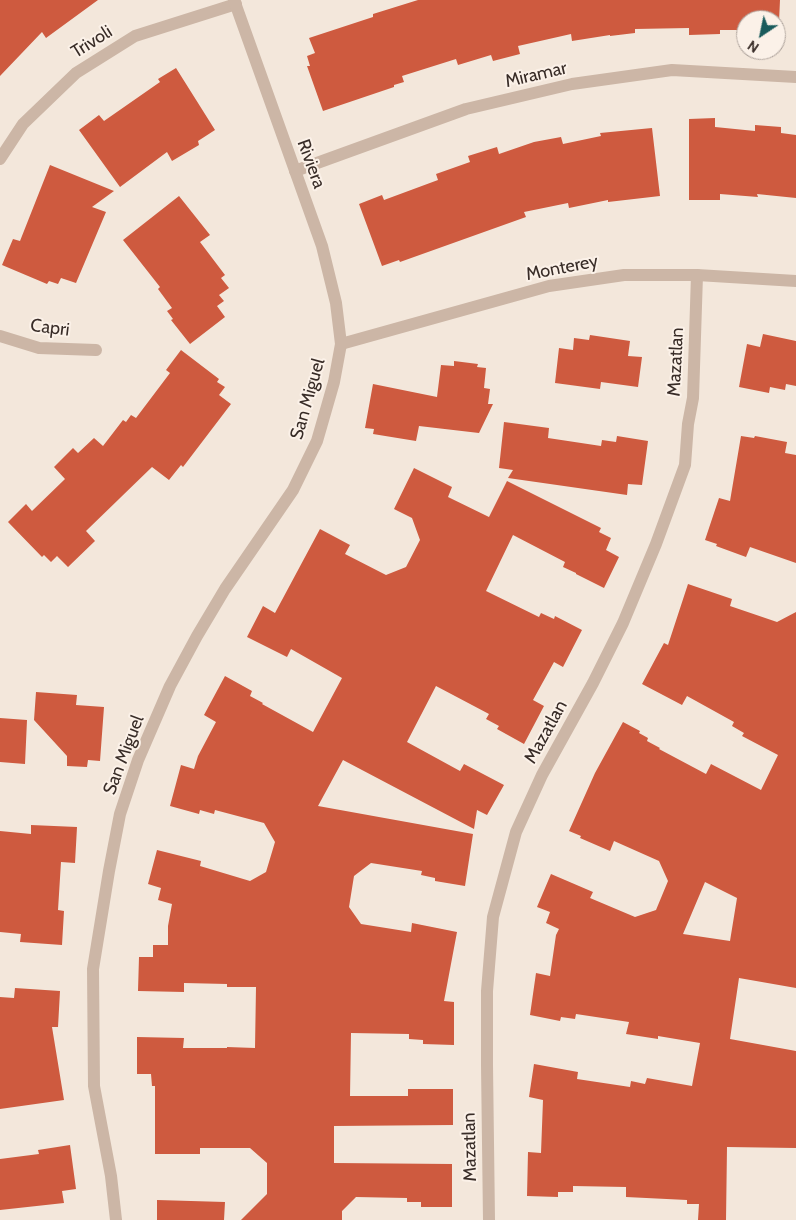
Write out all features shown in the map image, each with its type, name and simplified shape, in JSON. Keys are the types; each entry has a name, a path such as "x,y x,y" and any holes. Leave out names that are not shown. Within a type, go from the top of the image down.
{"street":[{"name":"Trivoli","path":"0,159 23,124 76,73 135,36 235,2"},
{"name":"Riviera","path":"235,2 322,246 336,303 341,344"},
{"name":"Miramar","path":"295,171 466,109 572,84 672,70 796,77"},
{"name":"Monterey","path":"341,344 549,286 624,275 697,274 796,281"},
{"name":"Mazatlan","path":"489,1220 486,1065 487,991 493,917 516,832 542,775 593,683 623,623 656,544 685,465 688,424 693,398 697,274"},
{"name":"Capri","path":"0,336 39,348 96,350"},
{"name":"San Miguel","path":"116,1220 111,1176 94,1086 93,969 120,814 138,760 170,686 196,636 224,589 293,490 317,441 334,382 341,344"}],"building":[{"path":"0,0 98,0 46,38 42,32 0,76"},
{"path":"418,0 780,0 780,10 736,10 736,30 720,30 720,34 689,35 689,28 635,29 635,33 572,41 571,34 518,46 520,54 493,61 491,55 458,65 456,59 402,76 404,82 394,85 394,87 323,111 307,66 310,66 307,56 315,53 309,38 373,17 373,14"},
{"path":"176,68 215,130 198,141 199,145 172,161 167,152 120,187 79,130 99,115 104,121 160,82 158,79"},
{"path":"715,118 715,127 755,131 755,125 781,127 781,133 796,135 796,198 757,194 758,197 720,194 720,200 689,200 689,119"},
{"path":"652,128 660,196 608,202 608,200 569,208 568,203 524,212 526,217 400,262 399,260 382,266 359,204 382,195 384,200 438,180 436,174 470,162 468,156 497,147 499,154 534,142 561,137 563,144 601,136 600,133"},
{"path":"50,165 114,191 92,207 106,212 76,283 61,278 58,284 49,281 47,284 2,265 13,239 20,241"},
{"path":"179,196 210,235 200,242 225,275 221,278 229,288 219,295 224,301 217,306 225,317 190,344 171,320 173,319 167,311 172,308 158,289 160,287 123,240"},
{"path":"763,334 796,341 796,386 786,384 785,390 770,387 769,393 739,387 747,344 760,347"},
{"path":"590,335 630,341 628,356 642,357 638,387 601,382 600,389 555,383 559,348 573,350 574,338 589,340"},
{"path":"181,350 219,379 217,382 225,387 219,395 231,404 183,467 181,465 169,480 152,467 86,531 95,541 68,567 57,556 51,562 44,555 42,557 8,522 26,504 32,511 65,479 54,467 73,448 78,453 94,438 103,446 123,420 126,422 131,415 136,418 170,373 166,370"},
{"path":"454,361 478,364 477,367 486,368 484,388 490,389 488,404 493,404 479,433 419,426 416,441 373,434 374,429 365,428 373,384 437,397 441,365 454,366"},
{"path":"504,422 549,428 548,438 601,446 602,440 616,442 617,436 648,441 642,485 628,484 627,495 508,478 513,470 499,468"},
{"path":"741,436 754,438 755,436 787,442 785,453 796,455 796,563 750,547 746,557 705,540 719,498 730,501"},
{"path":"414,468 452,487 448,497 489,517 507,481 601,528 599,532 611,538 606,550 619,557 604,588 563,567 565,562 513,535 486,591 539,617 541,613 554,619 555,616 582,630 563,667 554,662 533,700 544,706 524,744 497,729 499,726 486,719 489,714 436,686 407,742 460,771 464,764 504,785 487,815 477,810 474,829 343,760 318,806 473,834 465,886 435,881 435,878 421,875 422,871 371,863 354,876 349,907 361,924 411,932 412,923 457,932 444,1001 454,1002 454,1045 423,1044 423,1040 409,1039 409,1034 351,1033 350,1096 408,1096 408,1089 453,1089 453,1125 334,1126 334,1163 452,1164 452,1207 421,1207 421,1202 407,1202 407,1198 356,1197 342,1211 342,1220 241,1220 267,1194 267,1163 250,1148 200,1148 200,1154 155,1154 155,1086 152,1086 151,1074 137,1074 137,1037 184,1038 183,1048 255,1048 256,987 227,987 227,984 184,983 184,992 138,991 139,957 153,957 153,945 168,945 168,926 172,904 158,900 161,888 148,884 157,850 201,861 200,866 250,881 266,872 275,842 264,823 215,810 214,814 200,810 199,814 170,806 181,765 194,769 198,756 216,722 204,715 225,676 252,691 250,696 262,704 313,732 342,678 291,649 287,657 247,637 263,606 275,613 320,529 350,545 345,554 386,575 406,567 420,540 412,518 394,509"},
{"path":"688,584 732,599 730,606 777,622 796,612 796,988 739,978 730,1039 796,1051 796,1148 727,1147 726,1220 698,1220 699,1204 687,1204 687,1200 626,1197 626,1187 573,1186 573,1192 558,1192 558,1197 527,1196 528,1152 541,1153 543,1100 529,1097 534,1064 578,1072 577,1079 630,1087 631,1081 645,1084 647,1078 692,1086 700,1043 658,1036 658,1039 626,1034 629,1022 576,1014 575,1019 561,1017 560,1021 530,1015 536,973 550,976 556,935 559,929 546,923 550,912 537,907 551,874 593,892 590,898 635,917 656,910 668,881 659,861 614,841 610,851 569,831 595,773 623,722 640,731 639,733 648,738 647,741 659,749 706,774 711,764 761,790 778,755 742,736 744,733 732,726 734,722 687,696 682,705 642,684 664,643 668,645","holes":["705,882 737,898 730,941 683,934"]},
{"path":"36,692 77,695 76,705 104,707 100,761 88,760 87,767 67,766 67,756 34,720"},
{"path":"0,718 27,720 25,764 0,762"},
{"path":"31,825 77,827 75,863 61,862 58,910 64,911 62,945 20,942 21,934 0,932 0,831 31,834"},
{"path":"15,988 60,991 58,1027 52,1027 64,1100 0,1109 0,997 14,998"},
{"path":"70,1145 76,1189 62,1191 64,1203 0,1210 0,1159 39,1154 38,1150"},
{"path":"157,1200 225,1202 224,1220 157,1220"}]}
